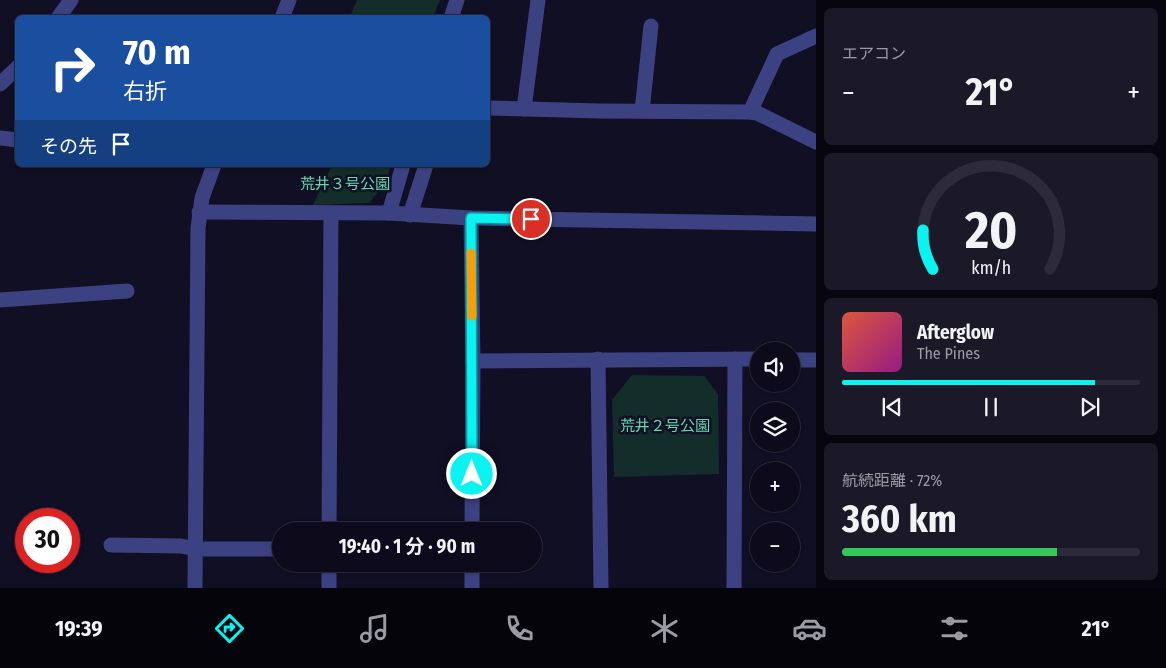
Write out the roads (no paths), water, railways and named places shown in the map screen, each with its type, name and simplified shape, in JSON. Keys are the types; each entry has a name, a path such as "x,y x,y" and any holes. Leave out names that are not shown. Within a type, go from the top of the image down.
{"street":[{"path":"60,15 71,0"},
{"path":"283,15 289,0"},
{"path":"452,15 457,0"},
{"path":"524,109 538,0"},
{"path":"642,111 651,26"},
{"path":"750,112 777,54 816,36"},
{"path":"0,84 15,70"},
{"path":"490,108 750,112 757,113 816,142"},
{"path":"0,138 15,140"},
{"path":"195,588 199,212 206,184 213,167"},
{"path":"389,213 402,167"},
{"path":"410,215 425,167"},
{"path":"199,212 389,213 471,218 816,224"},
{"path":"329,522 331,213"},
{"path":"471,218 473,361 472,522"},
{"path":"0,300 127,291"},
{"path":"598,359 601,588"},
{"path":"734,588 735,359"},
{"path":"473,361 750,359"},
{"path":"800,360 816,360"},
{"path":"111,545 181,546 196,549 272,549"},
{"path":"329,572 329,588"},
{"path":"472,572 472,588"}],"park label":[{"name":"荒井３号公園","path":"345,184"},
{"name":"荒井２号公園","path":"665,426"}]}
